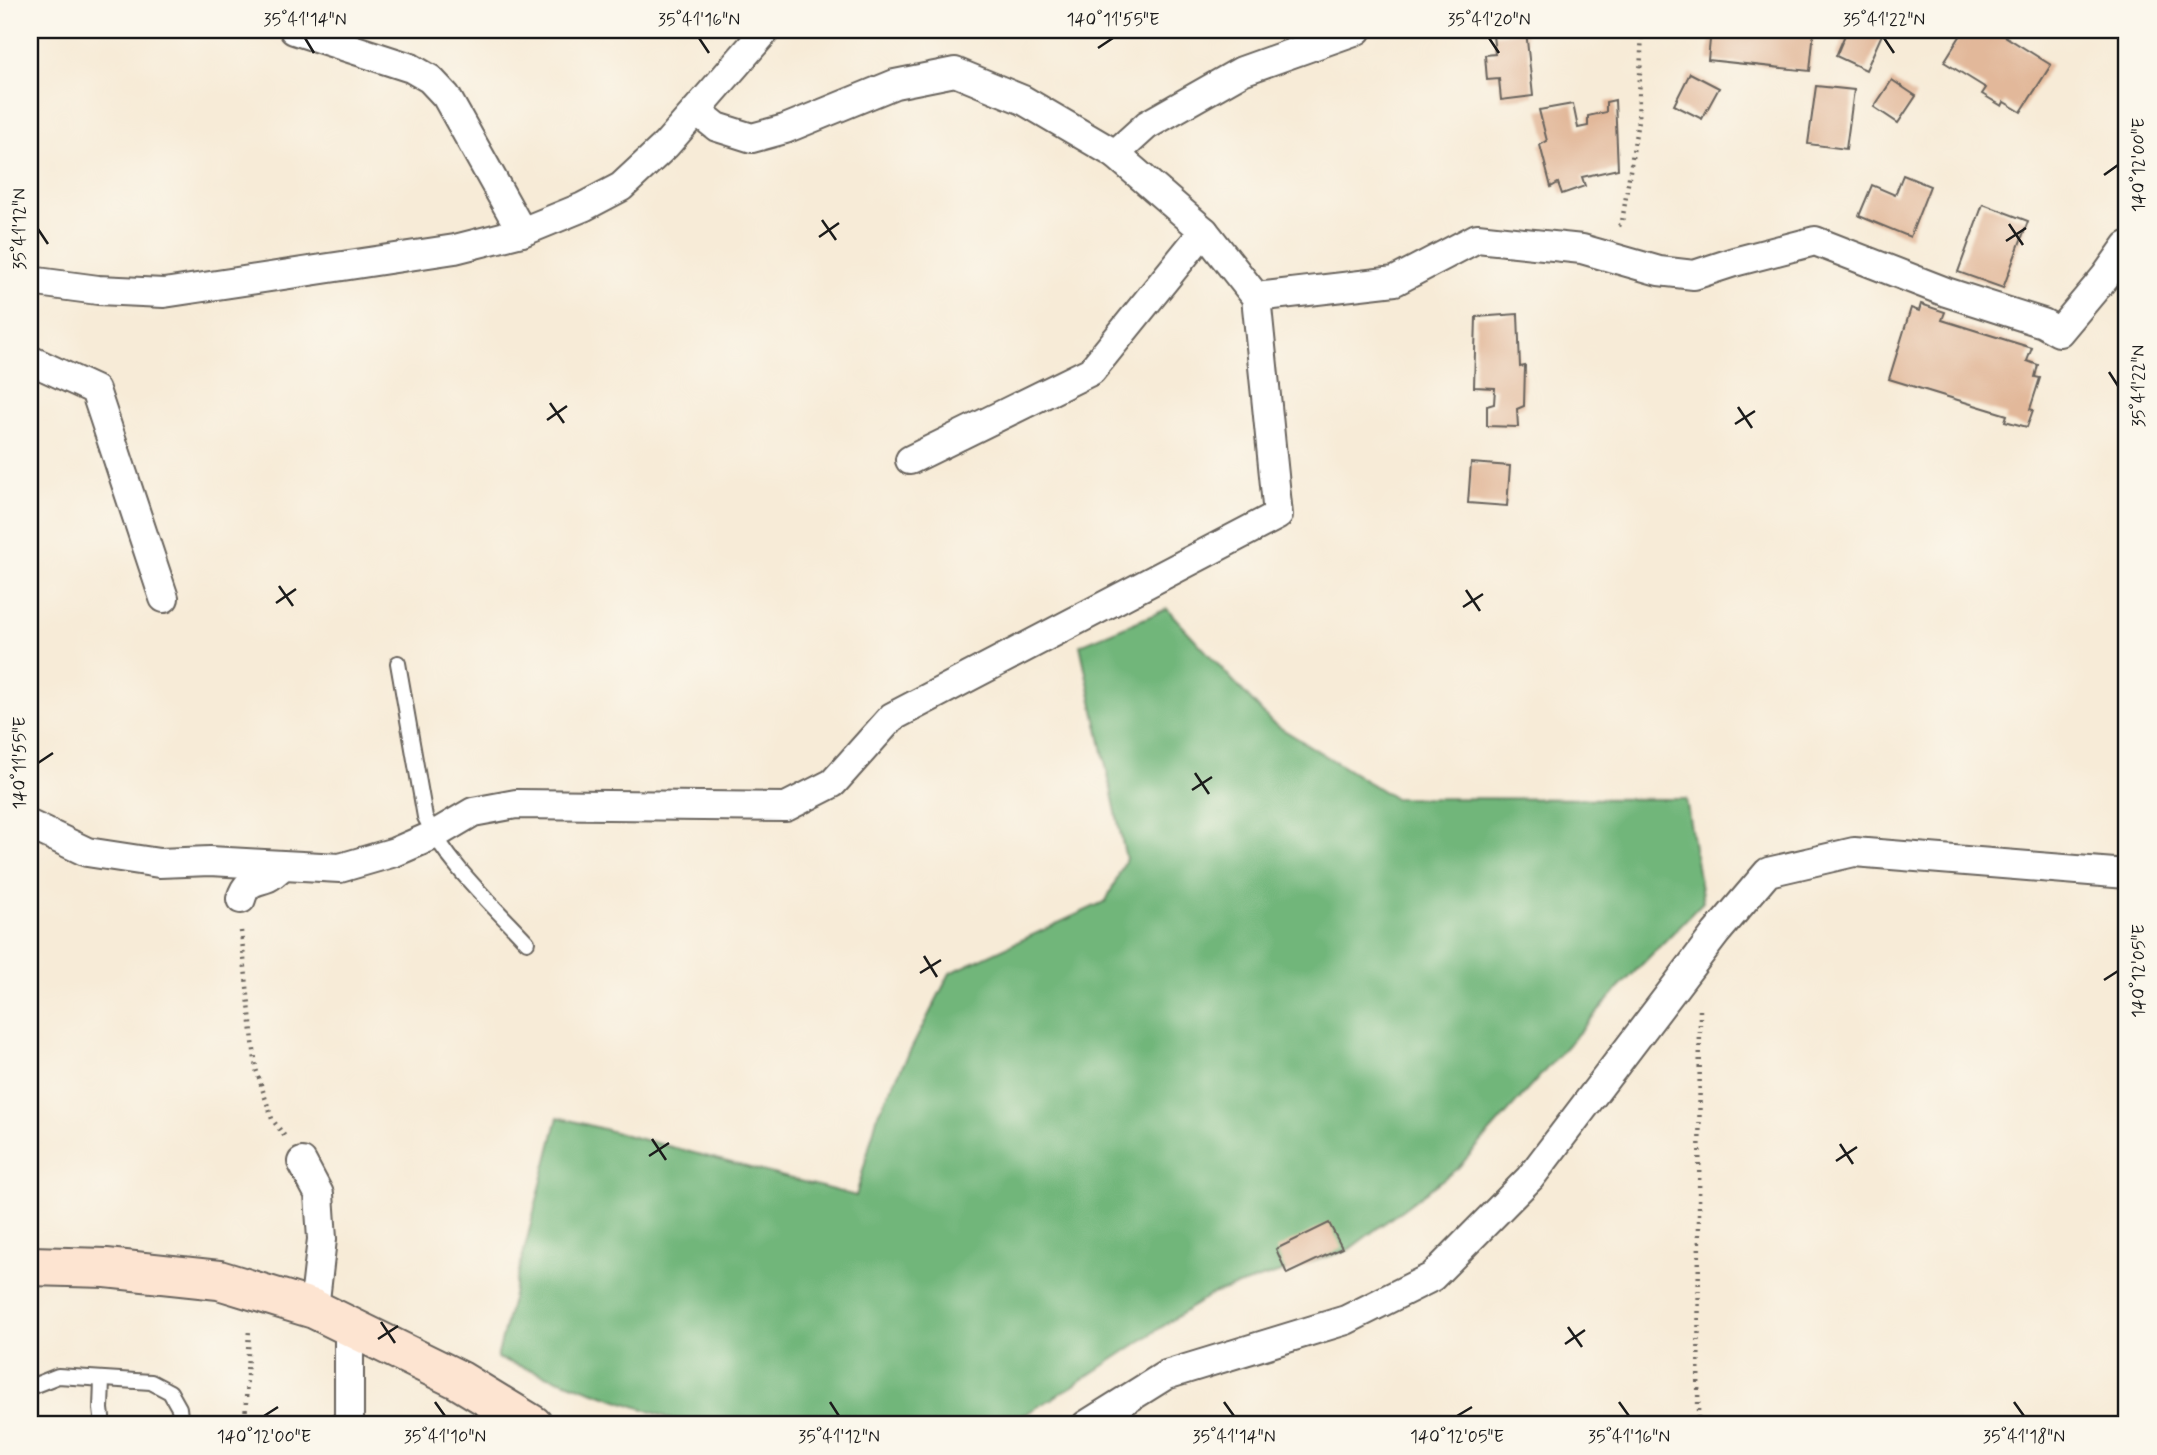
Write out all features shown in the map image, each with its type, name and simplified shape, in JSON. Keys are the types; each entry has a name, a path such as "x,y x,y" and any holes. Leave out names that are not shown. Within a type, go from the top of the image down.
{"street":[{"path":"294,30 411,68 430,79 446,96 522,232"},
{"path":"30,281 98,290 164,293 455,249 522,232 583,207 621,187 666,145 766,30"},
{"path":"1115,154 1147,125 1242,71 1357,30"},
{"path":"30,825 87,852 159,863 210,861 341,868 395,852 433,835 472,812 516,804 786,807 833,783 892,717 1278,516 1256,297 1204,231 1115,154 1023,100 955,72 895,84 785,129 752,138 717,127 697,111"},
{"path":"910,460 1091,371 1204,231"},
{"path":"1256,297 1395,281 1477,238 1582,249 1659,271 1694,275 1815,241 1946,292 2043,323 2059,332 2127,246"},
{"path":"30,360 95,390 164,598"},
{"path":"1086,1425 1166,1375 1346,1320 1432,1278 1530,1178 1693,963 1768,872 1854,852 2127,874"},
{"path":"241,898 244,888 251,881 269,877 283,865"},
{"path":"303,1162 319,1194 322,1239 314,1309"},
{"path":"30,1266 106,1268 219,1280 314,1309 459,1380 533,1425"},
{"path":"349,1326 349,1425"}],"lane":[{"path":"398,663 425,817 433,835 450,858 527,942"},
{"path":"30,1387 58,1376 151,1382 170,1392 179,1408 181,1425"},
{"path":"102,1379 103,1425"}],"path":[{"path":"1602,254 1622,222 1638,120 1642,30"},
{"path":"241,898 241,947 256,1069 272,1119 303,1162"},
{"path":"1693,963 1700,974 1698,1425"},
{"path":"245,1425 249,1324"}],"green space":[{"path":"1167,609 1271,722 1394,798 1686,799 1703,902 1615,992 1458,1168 1348,1250 1210,1295 1073,1386 1007,1425 689,1425 497,1358 558,1117 856,1196 878,1114 950,973 1106,901 1126,859 1080,645"}],"building":[{"path":"1711,30 1814,30 1810,71 1708,60"},
{"path":"1847,30 1884,30 1866,70 1836,56"},
{"path":"1964,30 1995,30 2051,65 2021,112 2004,102 2002,106 1982,94 1986,88 1944,62"},
{"path":"1526,31 1533,96 1501,100 1499,79 1487,80 1485,55 1495,54 1493,35"},
{"path":"1690,73 1719,88 1702,119 1674,105"},
{"path":"1892,80 1916,96 1898,123 1874,107"},
{"path":"1816,86 1854,90 1846,149 1808,144"},
{"path":"1615,100 1618,169 1582,177 1585,186 1562,194 1558,183 1551,187 1540,145 1547,141 1539,110 1573,104 1578,128 1588,126 1588,116 1606,112 1606,102"},
{"path":"1903,175 1930,186 1910,237 1859,216 1872,185 1895,195"},
{"path":"1983,204 2028,221 2003,288 1958,272"},
{"path":"1921,304 1945,312 1942,320 2032,348 2027,361 2038,365 2035,377 2040,378 2027,427 2005,421 2007,415 1889,379 1911,308 1919,311"},
{"path":"1518,314 1520,367 1525,366 1524,406 1517,409 1518,427 1487,426 1487,406 1494,404 1495,388 1474,387 1476,317"},
{"path":"1471,463 1510,466 1507,506 1468,503"},
{"path":"1329,1223 1342,1248 1287,1274 1276,1249"}]}
